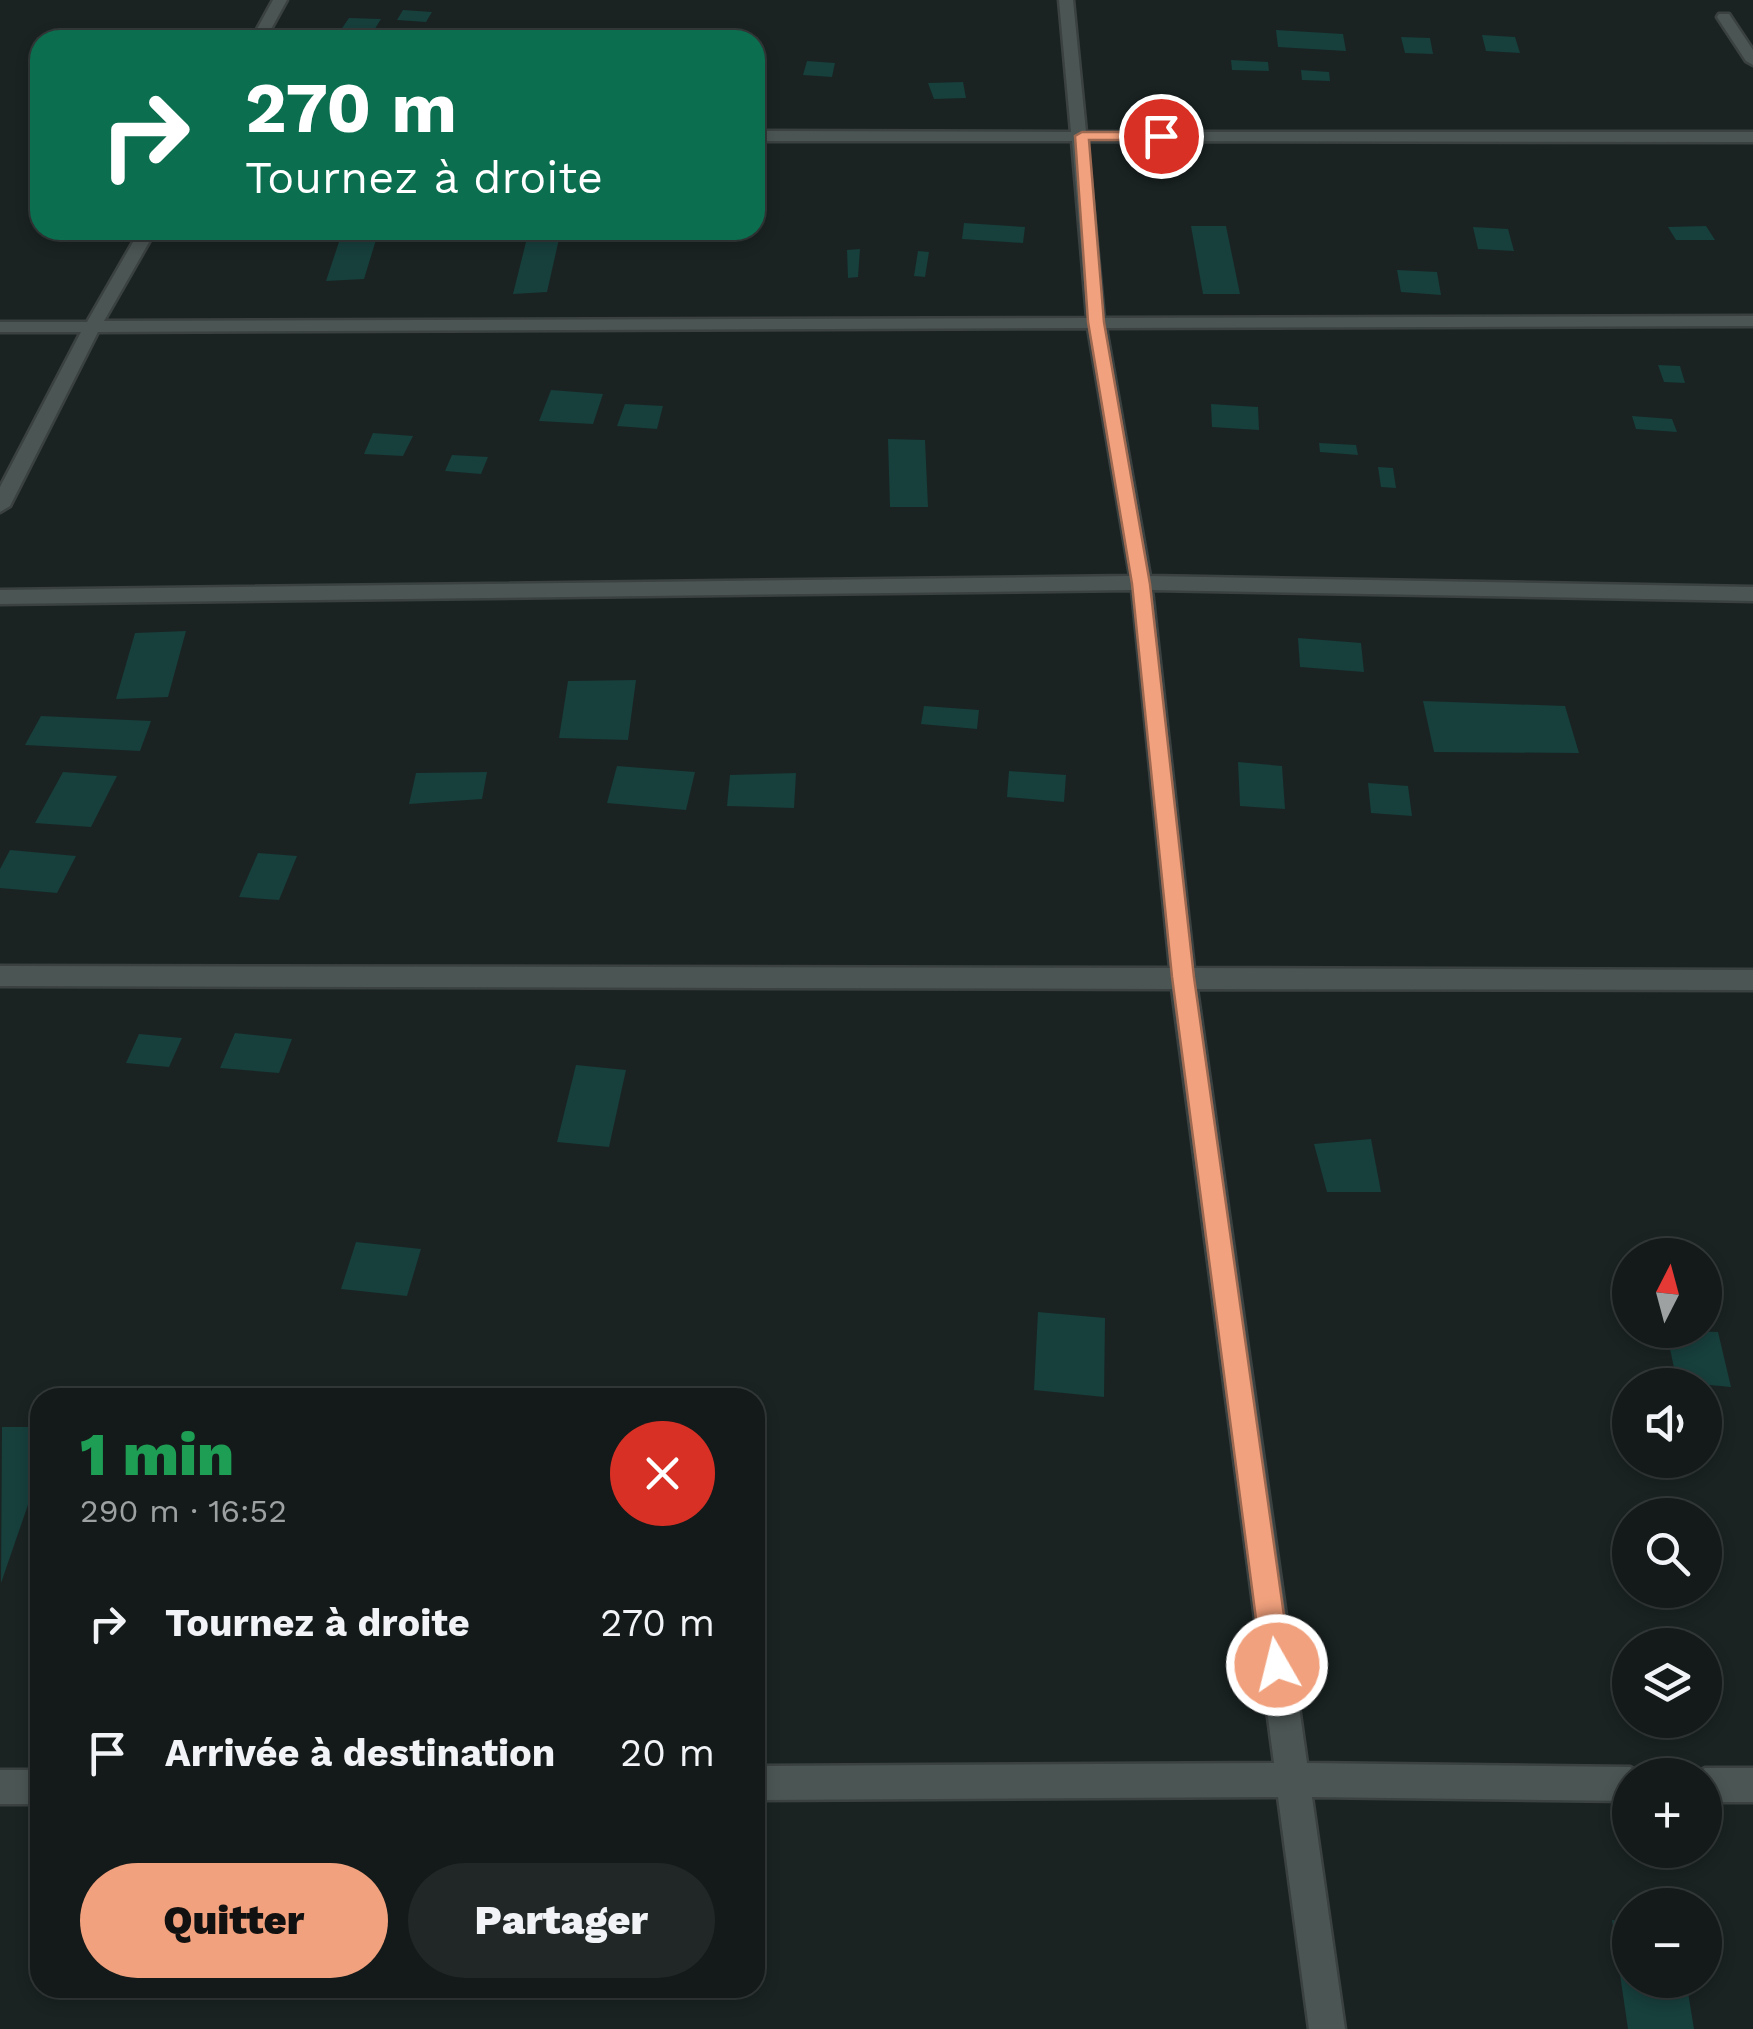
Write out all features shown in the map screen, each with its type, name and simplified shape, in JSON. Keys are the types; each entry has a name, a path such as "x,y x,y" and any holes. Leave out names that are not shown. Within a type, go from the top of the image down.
{"street":[{"path":"264,30 280,0"},
{"path":"1066,0 1082,136 1096,322 1141,584 1183,977 1326,2029"},
{"path":"1724,17 1753,61"},
{"path":"765,136 1753,137"},
{"path":"0,506 92,326 142,240"},
{"path":"0,327 1753,321"},
{"path":"0,597 1141,584 1753,594"},
{"path":"0,976 1753,980"},
{"path":"765,1783 1292,1780 1612,1784"},
{"path":"1722,1785 1753,1785"},
{"path":"0,1787 30,1787"}],"building":[{"path":"403,10 432,12 426,22 397,20"},
{"path":"349,18 381,19 374,30 341,30"},
{"path":"1276,30 1343,34 1346,51 1278,47"},
{"path":"1482,35 1515,37 1520,53 1486,51"},
{"path":"1401,37 1430,38 1433,54 1405,53"},
{"path":"1231,60 1268,62 1269,71 1232,70"},
{"path":"807,61 835,63 832,77 803,75"},
{"path":"1301,70 1329,72 1330,81 1302,80"},
{"path":"963,82 966,98 934,99 928,83"},
{"path":"964,223 1025,227 1023,243 962,239"},
{"path":"1191,226 1226,226 1240,294 1203,294"},
{"path":"1706,226 1715,240 1676,240 1668,227"},
{"path":"1473,227 1508,229 1514,251 1478,249"},
{"path":"340,240 376,240 364,279 326,281"},
{"path":"526,240 559,240 547,292 513,294"},
{"path":"860,249 858,277 848,278 847,250"},
{"path":"918,251 929,252 925,277 914,276"},
{"path":"1397,270 1437,272 1441,295 1401,292"},
{"path":"1658,365 1680,366 1685,383 1664,382"},
{"path":"551,390 603,394 593,424 539,421"},
{"path":"625,404 663,406 657,429 617,426"},
{"path":"1211,404 1258,407 1259,430 1212,427"},
{"path":"1632,416 1672,419 1677,432 1636,429"},
{"path":"373,433 413,436 403,456 364,454"},
{"path":"888,439 925,440 928,507 890,507"},
{"path":"1319,443 1356,445 1358,455 1320,452"},
{"path":"452,455 488,457 481,474 445,471"},
{"path":"1378,467 1393,468 1396,488 1381,487"},
{"path":"186,631 168,697 116,699 135,633"},
{"path":"1298,638 1361,643 1364,672 1300,667"},
{"path":"636,680 628,740 559,738 568,681"},
{"path":"1423,701 1565,706 1579,753 1434,752"},
{"path":"924,706 979,710 977,729 921,724"},
{"path":"41,716 151,721 140,751 25,745"},
{"path":"1238,762 1282,766 1285,809 1240,806"},
{"path":"617,766 695,772 686,810 607,803"},
{"path":"1009,771 1066,775 1064,802 1007,797"},
{"path":"63,772 117,776 91,827 35,823"},
{"path":"487,772 482,799 409,804 416,773"},
{"path":"796,773 794,808 727,806 730,775"},
{"path":"1368,783 1408,786 1412,816 1371,813"},
{"path":"10,850 76,856 57,893 0,888 0,869"},
{"path":"258,853 297,856 279,900 239,897"},
{"path":"235,1033 292,1039 279,1073 220,1068"},
{"path":"139,1034 182,1038 169,1067 126,1063"},
{"path":"576,1065 626,1070 609,1147 557,1142"},
{"path":"1371,1139 1381,1192 1327,1192 1314,1144"},
{"path":"356,1242 421,1249 407,1296 341,1289"},
{"path":"1038,1312 1105,1318 1104,1397 1034,1390"},
{"path":"1670,1348 1722,1348 1731,1387 1722,1386 1722,1368 1674,1368"},
{"path":"2,1427 30,1427 30,1499 1,1583"},
{"path":"1623,1998 1689,1998 1694,2029 1628,2029"}],"route":[{"path":"1161,136 1082,136 1096,322 1141,584 1183,977 1277,1665"}]}
